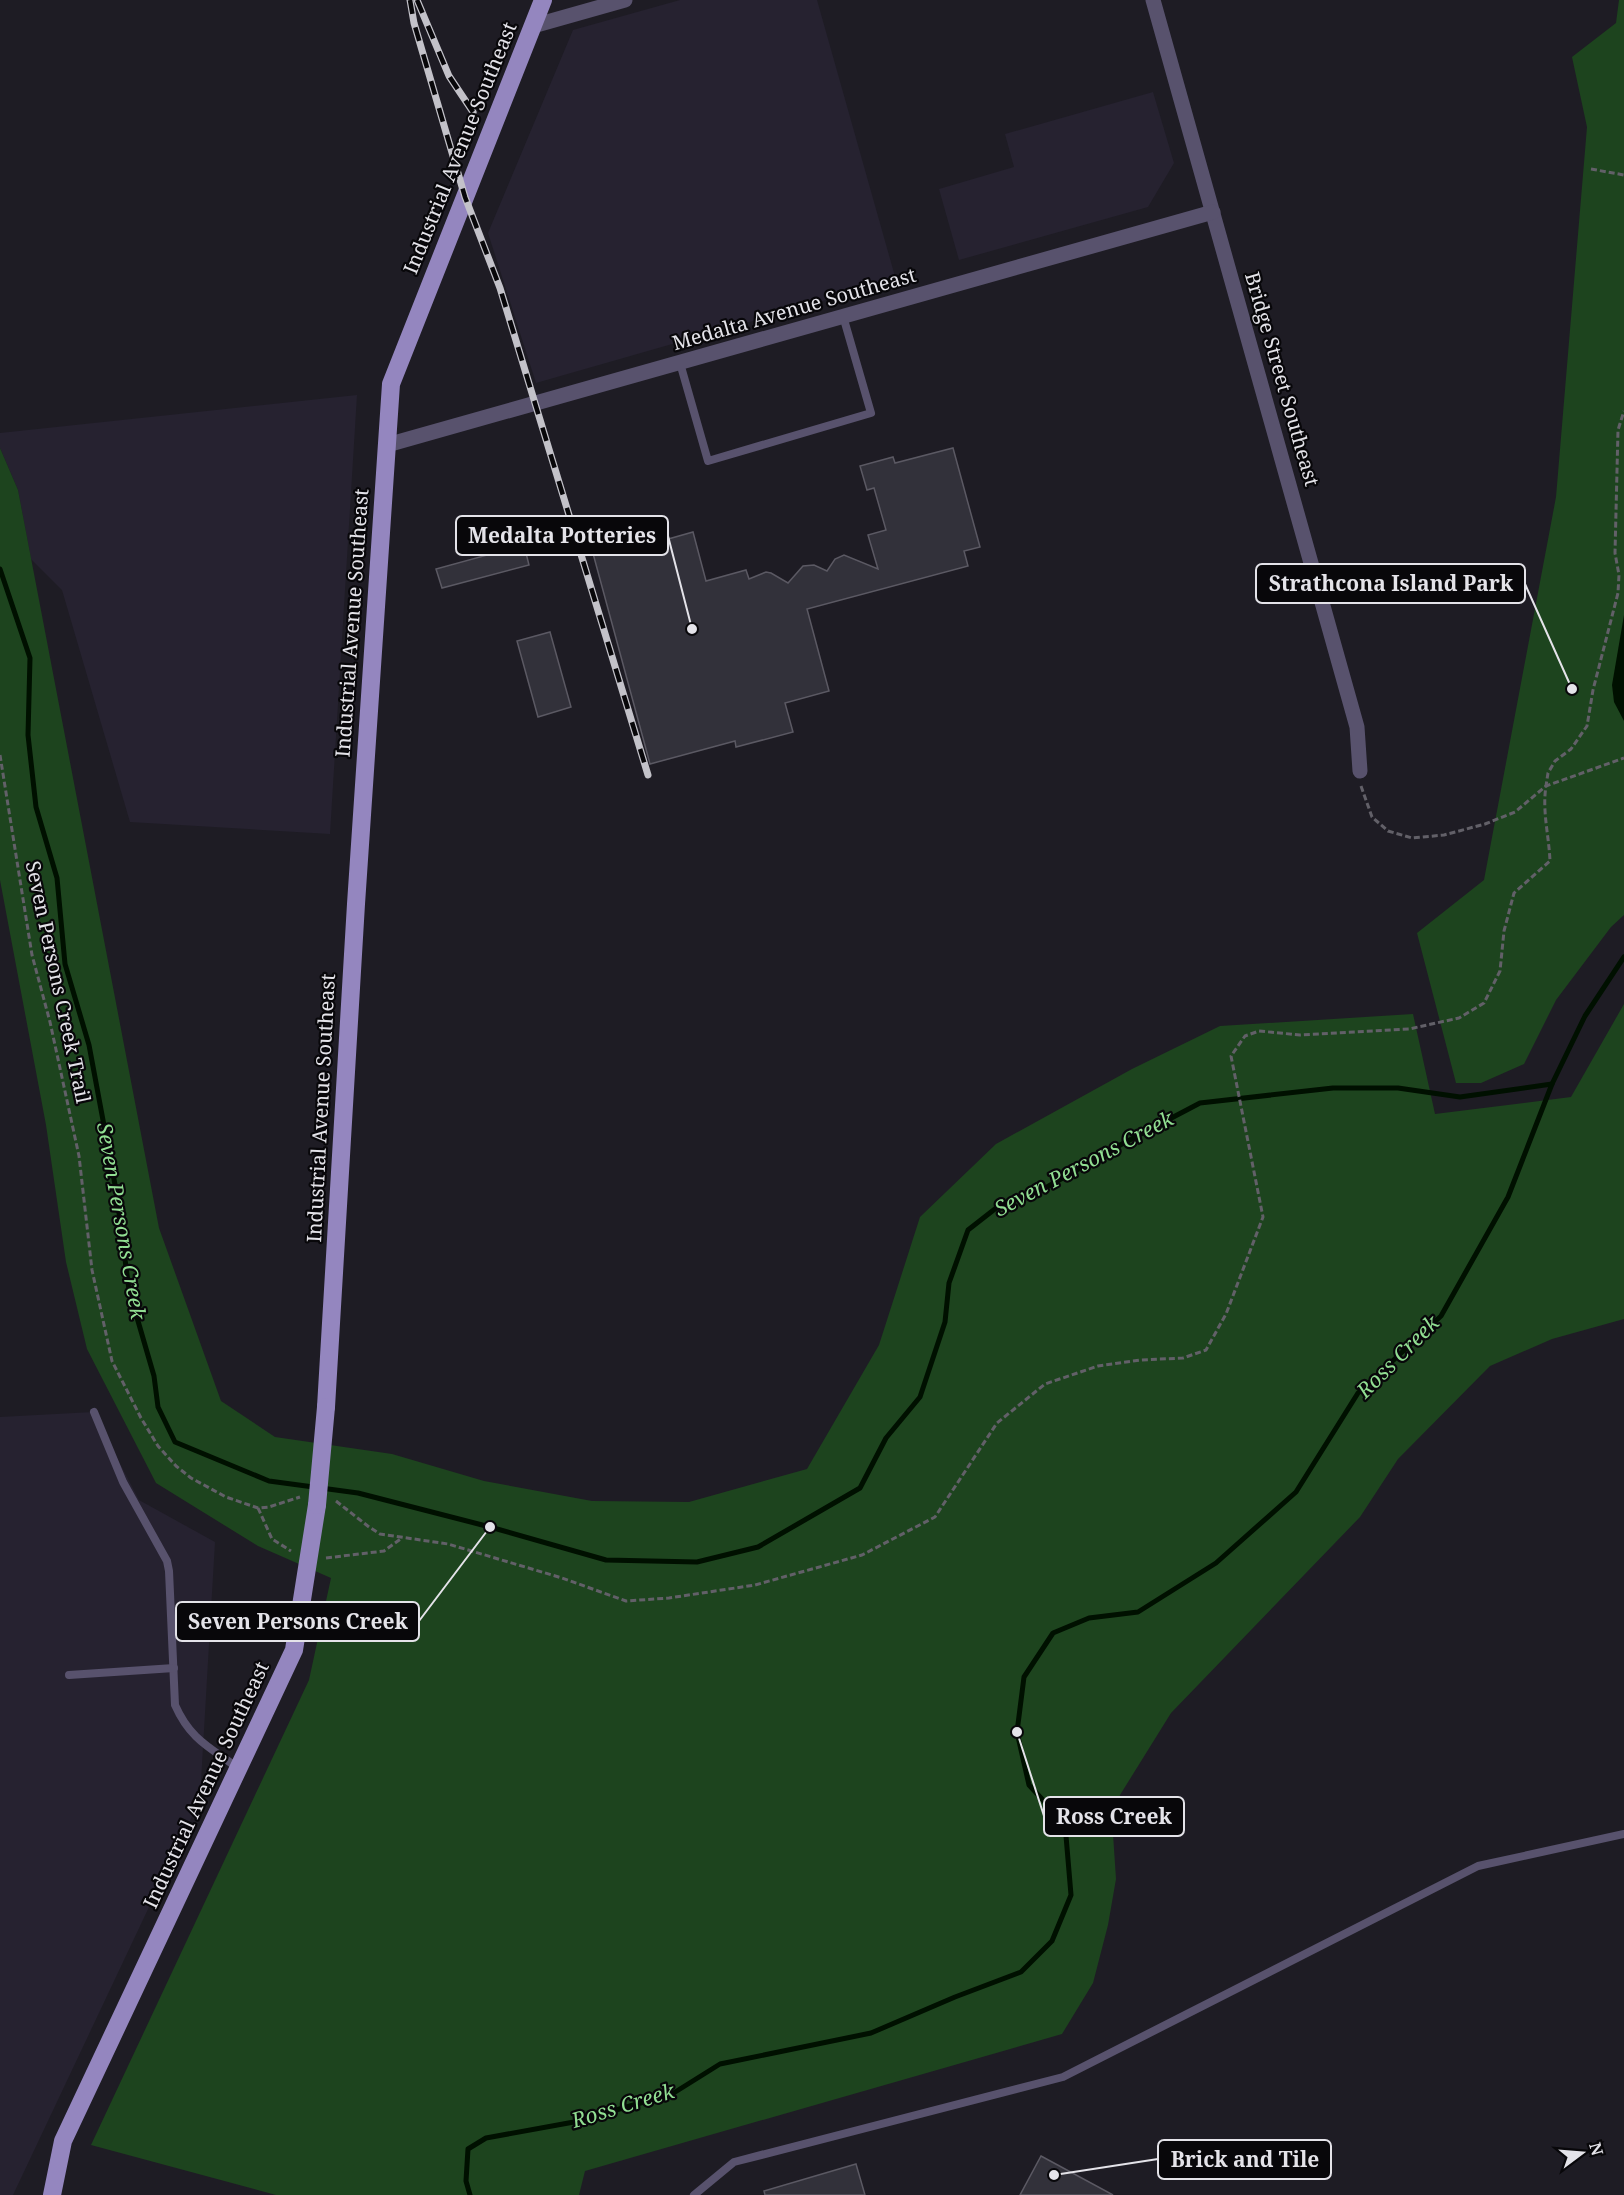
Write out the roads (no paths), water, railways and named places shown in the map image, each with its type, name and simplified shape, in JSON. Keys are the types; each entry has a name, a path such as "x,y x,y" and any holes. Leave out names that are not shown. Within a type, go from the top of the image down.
{"main road":[{"name":"Industrial Avenue Southeast","path":"52,2195 63,2142 294,1650 319,1501 391,384 543,0"}],"street":[{"path":"533,26 626,0"},
{"name":"Bridge Street Southeast","path":"1153,0 1357,727 1360,771"},
{"name":"Medalta Avenue Southeast","path":"387,445 1214,212"}],"lane":[{"path":"680,363 708,461 871,413 843,316"},
{"path":"94,1412 123,1482 167,1561 175,1705 183,1723 195,1737 239,1769"},
{"path":"69,1675 174,1668"},
{"path":"694,2195 734,2162 1063,2077 1478,1866 1624,1834"}],"waterway":[{"name":"Seven Persons Creek","path":"0,569 30,658 28,735 36,807 57,878 65,964 89,1045 116,1190 129,1290 154,1376 158,1407 175,1442 269,1481 358,1493 606,1560 697,1562 758,1547 860,1488 886,1438 920,1397 945,1322 949,1283 968,1230 1000,1205 1047,1187 1200,1103 1333,1088 1398,1088 1460,1097 1552,1084"},
{"name":"Ross Creek","path":"470,2195 466,2181 468,2149 486,2138 574,2122 672,2094 720,2064 871,2033 1021,1972 1052,1941 1071,1895 1065,1824 1029,1785 1017,1732 1024,1677 1053,1633 1089,1618 1138,1612 1216,1563 1296,1492 1358,1393 1441,1316 1508,1197 1552,1084 1585,1016 1624,957"}],"railway":[{"path":"410,0 414,23 465,197 500,288 648,775"},
{"path":"417,0 449,76 473,112"}],"place":[{"name":"Medalta Potteries","path":"692,629"},
{"name":"Strathcona Island Park","path":"1572,689"},
{"name":"Seven Persons Creek","path":"490,1527"},
{"name":"Ross Creek","path":"1017,1732"},
{"name":"Brick and Tile","path":"1054,2175"}]}
